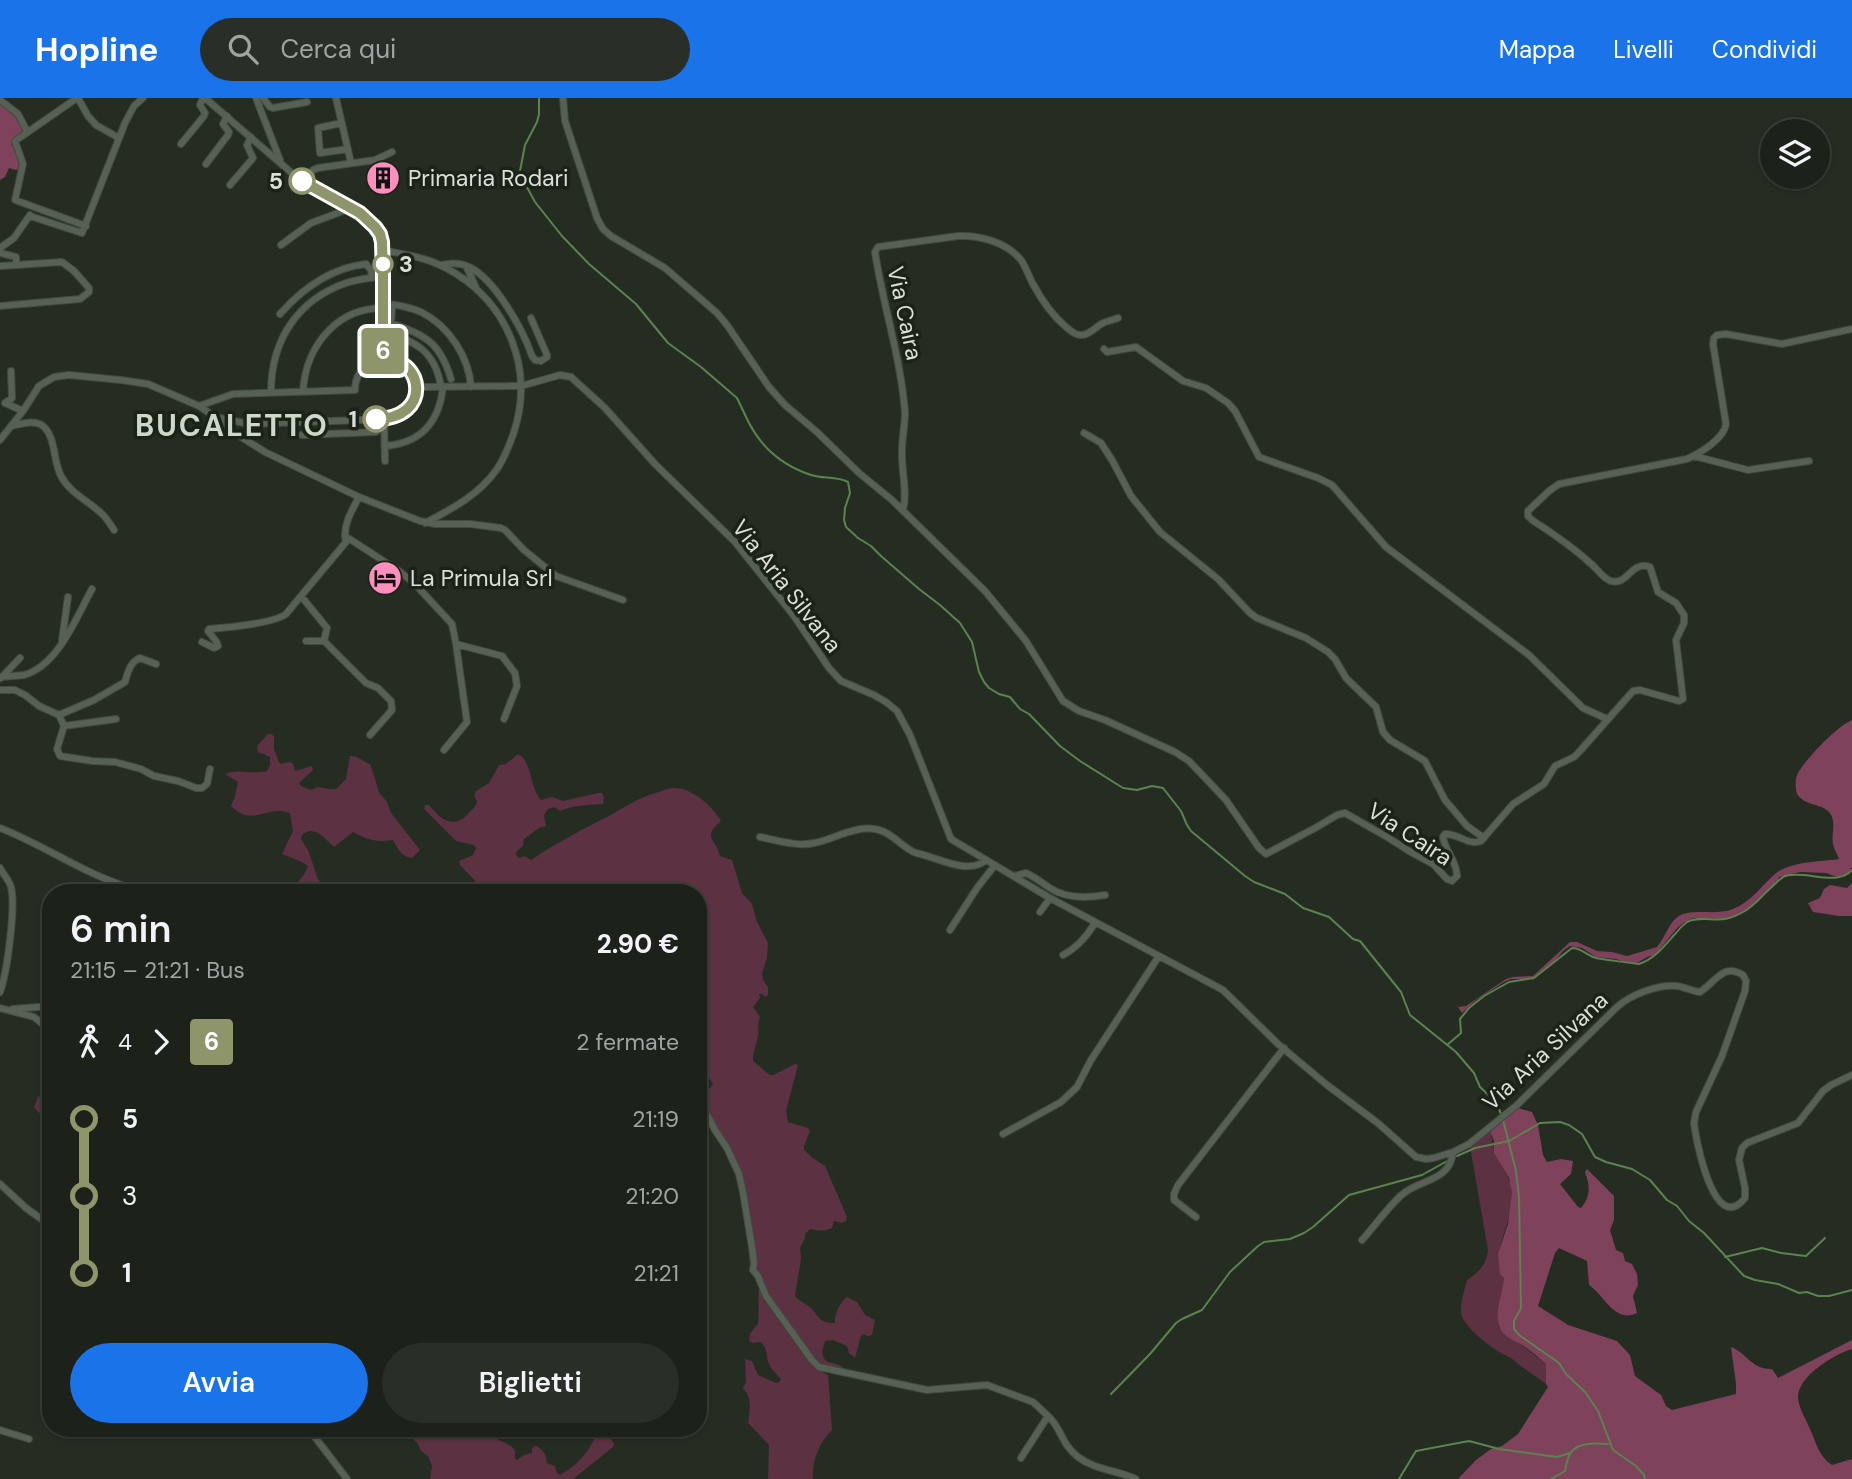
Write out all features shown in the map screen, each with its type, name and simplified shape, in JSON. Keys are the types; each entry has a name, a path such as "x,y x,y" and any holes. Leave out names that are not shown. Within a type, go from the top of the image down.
{"street":[{"path":"86,226 15,200 23,164 15,141 78,98 96,125 119,138"},
{"path":"30,216 82,233 119,138 134,106 143,98"},
{"path":"181,144 204,116 200,105 204,98 306,183 360,213 375,227 380,234 382,250 383,359"},
{"path":"256,98 280,162"},
{"path":"263,98 274,108 307,102"},
{"path":"336,98 351,163"},
{"name":"Via Caira","path":"563,98 565,121 603,229 665,268 717,313 769,387 785,405 903,510 995,603 1039,660 1063,701 1079,711 1105,720 1189,761 1226,800 1266,854 1340,813 1345,813 1433,864 1451,881 1457,876 1457,869 1444,843 1445,834 1450,833 1478,843 1513,804 1544,784 1555,766 1577,754 1635,690 1679,701 1683,699 1676,640 1684,623 1682,610 1658,592 1648,565 1639,565 1619,581 1609,580 1585,558 1532,520 1528,513 1549,491 1563,483 1694,456 1719,437 1726,427 1713,344 1715,336 1722,333 1782,344 1852,329"},
{"path":"0,100 18,114 27,131"},
{"path":"206,164 228,135 229,132 223,124 227,116"},
{"path":"342,123 318,128 320,153 348,149"},
{"path":"230,185 253,158 247,145 251,137"},
{"path":"306,183 313,170 375,160 392,152"},
{"path":"16,265 16,257 0,250 13,238 34,207"},
{"path":"281,245 311,223 351,208"},
{"name":"Via Caira","path":"903,510 905,502 902,452 905,416 901,380 880,285 875,251 878,247 970,235 991,240 1020,260 1036,290 1060,322 1072,332 1078,335 1087,334 1118,318"},
{"path":"382,250 442,265 477,291 499,315 516,349 520,366 518,421 497,469 478,491 425,523"},
{"path":"0,266 62,262 89,288 89,292 80,299 0,306"},
{"path":"280,314 306,288 331,273 366,264 371,270 372,278"},
{"path":"442,265 466,266 478,273 504,301 532,356 541,361 547,358 547,355 530,318"},
{"path":"466,266 477,291"},
{"path":"271,392 280,341 296,316 315,299 332,289 348,282 383,276"},
{"path":"383,306 420,316 443,332 460,358 469,387"},
{"path":"303,391 308,361 323,337 339,322 352,315 383,306 403,306 421,312 445,330 463,357 470,379 469,387"},
{"path":"392,309 391,323 428,339 446,363 451,379"},
{"path":"383,334 410,340 426,353 436,368 442,387 440,406 433,422 408,442 385,446"},
{"path":"1104,349 1108,352 1136,347 1183,381 1206,388 1221,398 1235,411 1259,457 1332,485 1386,547 1529,655 1583,708 1607,719"},
{"path":"199,406 233,394 355,390 356,379 365,367 383,359 393,359 406,367 416,387 414,401 397,417 250,424 215,417"},
{"path":"3,402 12,397 11,371"},
{"name":"Via Aria Silvana","path":"521,386 560,374 571,377 605,408 655,464 735,542 841,681 874,695 897,711 910,735 951,838 1050,898 1223,990 1327,1086 1379,1124 1412,1154 1426,1159 1453,1152 1469,1144 1517,1105 1629,997 1652,989 1675,986 1700,992 1723,973 1731,971 1741,973 1745,978 1744,998 1722,1056 1696,1112 1694,1123 1713,1193 1721,1203 1738,1205 1745,1198 1739,1160 1742,1148 1747,1143 1798,1123 1823,1091 1852,1075"},
{"path":"0,440 39,386 54,377 69,375 148,384 199,406 265,452 425,523 501,528 556,576 623,600"},
{"path":"416,387 521,386"},
{"path":"3,402 23,411"},
{"path":"382,419 385,461"},
{"path":"302,435 376,432 382,419"},
{"path":"11,426 34,422 45,428 61,476 78,496 101,513 114,530"},
{"path":"233,432 250,424"},
{"path":"1084,432 1101,443 1130,496 1160,532 1218,579 1250,613 1306,638 1335,659 1346,678 1376,707 1383,732 1390,740 1425,761 1445,800 1467,826 1484,838"},
{"name":"Via Caira","path":"1694,456 1748,470 1809,461"},
{"path":"202,642 214,648 218,646 209,629 280,620 310,588 346,542 349,518 359,496"},
{"path":"345,536 400,571 452,624 467,722 444,750"},
{"path":"1,678 26,674 52,655 72,629 92,589"},
{"path":"301,596 327,628 324,641"},
{"path":"62,642 68,597"},
{"path":"306,641 324,641 366,683 378,688 391,701 392,710 370,735"},
{"path":"456,644 502,656 515,673 517,686 503,719"},
{"path":"59,715 94,700 125,682 130,666 140,657 156,664"},
{"path":"1,678 20,658"},
{"path":"0,690 15,690 59,715 64,726 57,750 61,756 115,762 196,788 207,784 210,769"},
{"path":"64,726 116,719"},
{"path":"0,828 120,884"},
{"path":"760,837 802,844 815,843 846,832 879,830 888,833 916,853 962,865 975,866 986,860"},
{"path":"950,930 995,865"},
{"path":"0,868 10,886 12,903 0,992"},
{"name":"Via Aria Silvana","path":"1014,876 1026,873 1070,897 1105,895"},
{"path":"1040,912 1050,898"},
{"path":"1063,955 1075,948 1095,923"},
{"path":"1003,1134 1061,1102 1077,1087 1091,1060 1159,956"},
{"path":"4,1009 42,1007"},
{"path":"4,1009 34,1017 42,1024"},
{"path":"1196,1217 1174,1200 1178,1185 1284,1048"},
{"path":"707,1115 727,1148 738,1174 750,1234 753,1270 766,1296 819,1367 927,1390 987,1385 1033,1402 1054,1422 1066,1445 1079,1458 1100,1468 1136,1479"},
{"name":"Via Aria Silvana","path":"1362,1240 1404,1194 1434,1180 1447,1168 1453,1152"},
{"path":"0,1184 42,1220"},
{"path":"1021,1458 1048,1416"},
{"path":"0,1430 29,1438"},
{"path":"315,1437 347,1479"}],"shaded area":[{"path":"0,104 13,113 25,130 11,144 16,145 21,168 9,168 5,177 0,180"},
{"path":"1852,720 1852,867 1848,873 1837,877 1826,873 1800,872 1779,877 1758,902 1735,917 1693,918 1678,927 1655,955 1637,963 1596,957 1582,948 1570,946 1531,979 1511,979 1504,982 1476,1000 1462,1013 1458,1007 1466,1006 1506,979 1533,976 1570,942 1577,942 1597,951 1627,956 1657,947 1672,922 1679,916 1733,909 1751,898 1782,870 1797,864 1839,859 1833,844 1833,823 1829,812 1800,798 1796,792 1796,780 1802,767 1815,752 1838,729"},
{"path":"268,734 272,734 280,764 290,762 295,771 312,766 313,770 299,783 311,790 318,787 336,789 346,779 350,756 370,764 378,791 387,802 391,813 420,850 412,858 408,857 400,852 393,840 374,840 353,832 334,847 319,834 306,832 301,839 321,884 297,884 308,866 282,854 293,831 290,813 274,811 253,816 239,812 231,806 238,782 225,774 267,771 270,765 270,757 258,752 258,745"},
{"path":"518,754 523,758 541,800 552,797 563,801 598,793 602,793 604,797 603,804 576,806 560,811 554,807 548,809 544,815 546,826 524,839 523,846 516,854 518,858 525,856 531,860 636,801 670,788 695,794 721,821 712,831 712,838 720,856 732,860 742,893 752,904 757,922 768,943 762,973 768,987 768,995 765,997 759,994 760,998 753,1007 760,1017 753,1061 770,1075 798,1065 786,1111 788,1122 810,1131 804,1150 825,1166 847,1217 842,1223 834,1221 832,1228 821,1231 810,1229 805,1234 800,1248 801,1259 795,1296 825,1322 835,1323 838,1309 847,1297 857,1302 865,1315 875,1320 872,1335 861,1336 855,1358 849,1353 847,1346 833,1340 825,1341 822,1351 826,1361 842,1366 846,1371 820,1365 768,1296 758,1269 744,1182 707,1111 707,1092 713,1084 707,1074 707,884 478,884 459,861 473,855 476,848 474,845 456,841 424,809 425,805 429,805 437,814 451,822 462,819 477,802 474,795 476,791 489,783 499,765 506,764"},
{"path":"1852,883 1852,916 1813,912 1808,903 1820,898 1824,889 1830,885 1847,888"},
{"path":"42,1095 42,1115 34,1108 38,1097"},
{"path":"1518,1108 1532,1112 1547,1162 1561,1159 1573,1161 1571,1174 1560,1184 1578,1207 1581,1208 1588,1195 1589,1186 1585,1172 1587,1169 1614,1196 1614,1220 1610,1230 1616,1250 1623,1253 1625,1261 1632,1264 1637,1274 1638,1285 1633,1296 1637,1313 1622,1315 1610,1307 1589,1285 1587,1261 1559,1248 1538,1306 1568,1325 1617,1341 1630,1355 1635,1376 1661,1395 1666,1406 1672,1410 1736,1394 1731,1347 1760,1367 1772,1369 1778,1378 1852,1340 1852,1349 1827,1361 1803,1382 1798,1398 1821,1454 1832,1465 1852,1459 1852,1479 1458,1479 1476,1460 1518,1434 1548,1387 1545,1363 1503,1333 1498,1318 1504,1278 1500,1274 1498,1254 1508,1224 1512,1193 1509,1178 1494,1153 1494,1141 1490,1132"},
{"path":"1490,1132 1494,1150 1512,1191 1510,1213 1499,1252 1504,1280 1499,1328 1545,1363 1546,1384 1483,1340 1466,1324 1461,1313 1467,1280 1482,1267 1488,1250 1470,1146"},
{"path":"759,1288 764,1300 809,1362 828,1375 832,1430 817,1452 813,1479 768,1479 769,1445 748,1423 749,1400 743,1388 746,1382 745,1359 752,1361 758,1375 776,1383 781,1379 770,1366 761,1342 749,1341 750,1333 758,1324"},
{"path":"409,1437 490,1437 512,1447 517,1460 532,1453 534,1446 542,1450 547,1463 555,1466 560,1475 581,1459 595,1437 607,1437 614,1444 573,1479 430,1479 432,1466 428,1456"}],"waterway":[{"path":"539,98 537,122 525,145 520,171 535,202 562,236 589,264 636,304 668,343 737,398 754,432 775,455 792,467 811,475 848,482 850,493 845,508 846,527 960,623 972,642 979,672 989,688 1010,697 1060,746 1123,788 1163,788 1181,811 1191,831 1245,876 1285,894 1303,908 1329,917 1353,939 1360,941 1401,992 1410,1015 1456,1052 1474,1073 1480,1087 1496,1102 1501,1114"},
{"path":"1447,1045 1461,1033 1460,1019 1484,996 1509,982 1534,978 1572,948 1596,958 1639,964 1655,955 1687,922 1696,919 1725,919 1737,915 1750,908 1785,876 1830,878 1846,875 1852,870"},
{"path":"1503,1120 1516,1171 1519,1197 1521,1308 1514,1321 1514,1329 1559,1363 1566,1374 1585,1392 1598,1411 1613,1450 1636,1466 1645,1479"},
{"path":"1457,1156 1475,1148 1509,1141 1540,1123 1560,1122 1569,1125 1582,1134 1595,1157 1632,1169 1650,1180 1744,1276 1818,1296 1852,1290"},
{"path":"1111,1394 1176,1323 1202,1310 1230,1272 1258,1246 1264,1242 1290,1239 1304,1233 1349,1195 1422,1175 1449,1160"},
{"path":"1725,1257 1762,1248 1806,1256 1825,1238"},
{"path":"1399,1479 1416,1451 1469,1441 1499,1449 1557,1457 1570,1453"},
{"path":"1551,1479 1565,1471 1569,1456 1577,1447 1608,1444"}],"bus line":[{"name":"6","path":"302,181 360,213 380,234 383,359 393,359 406,367 416,383 416,391 414,401 405,413 390,419 376,419"}],"place":[{"name":"Primaria Rodari","path":"383,178"},
{"name":"5","path":"302,181"},
{"name":"3","path":"383,264"},
{"name":"1","path":"376,419"},
{"name":"La Primula Srl","path":"385,578"}],"district":[{"name":"BUCALETTO","path":"232,426"}]}
